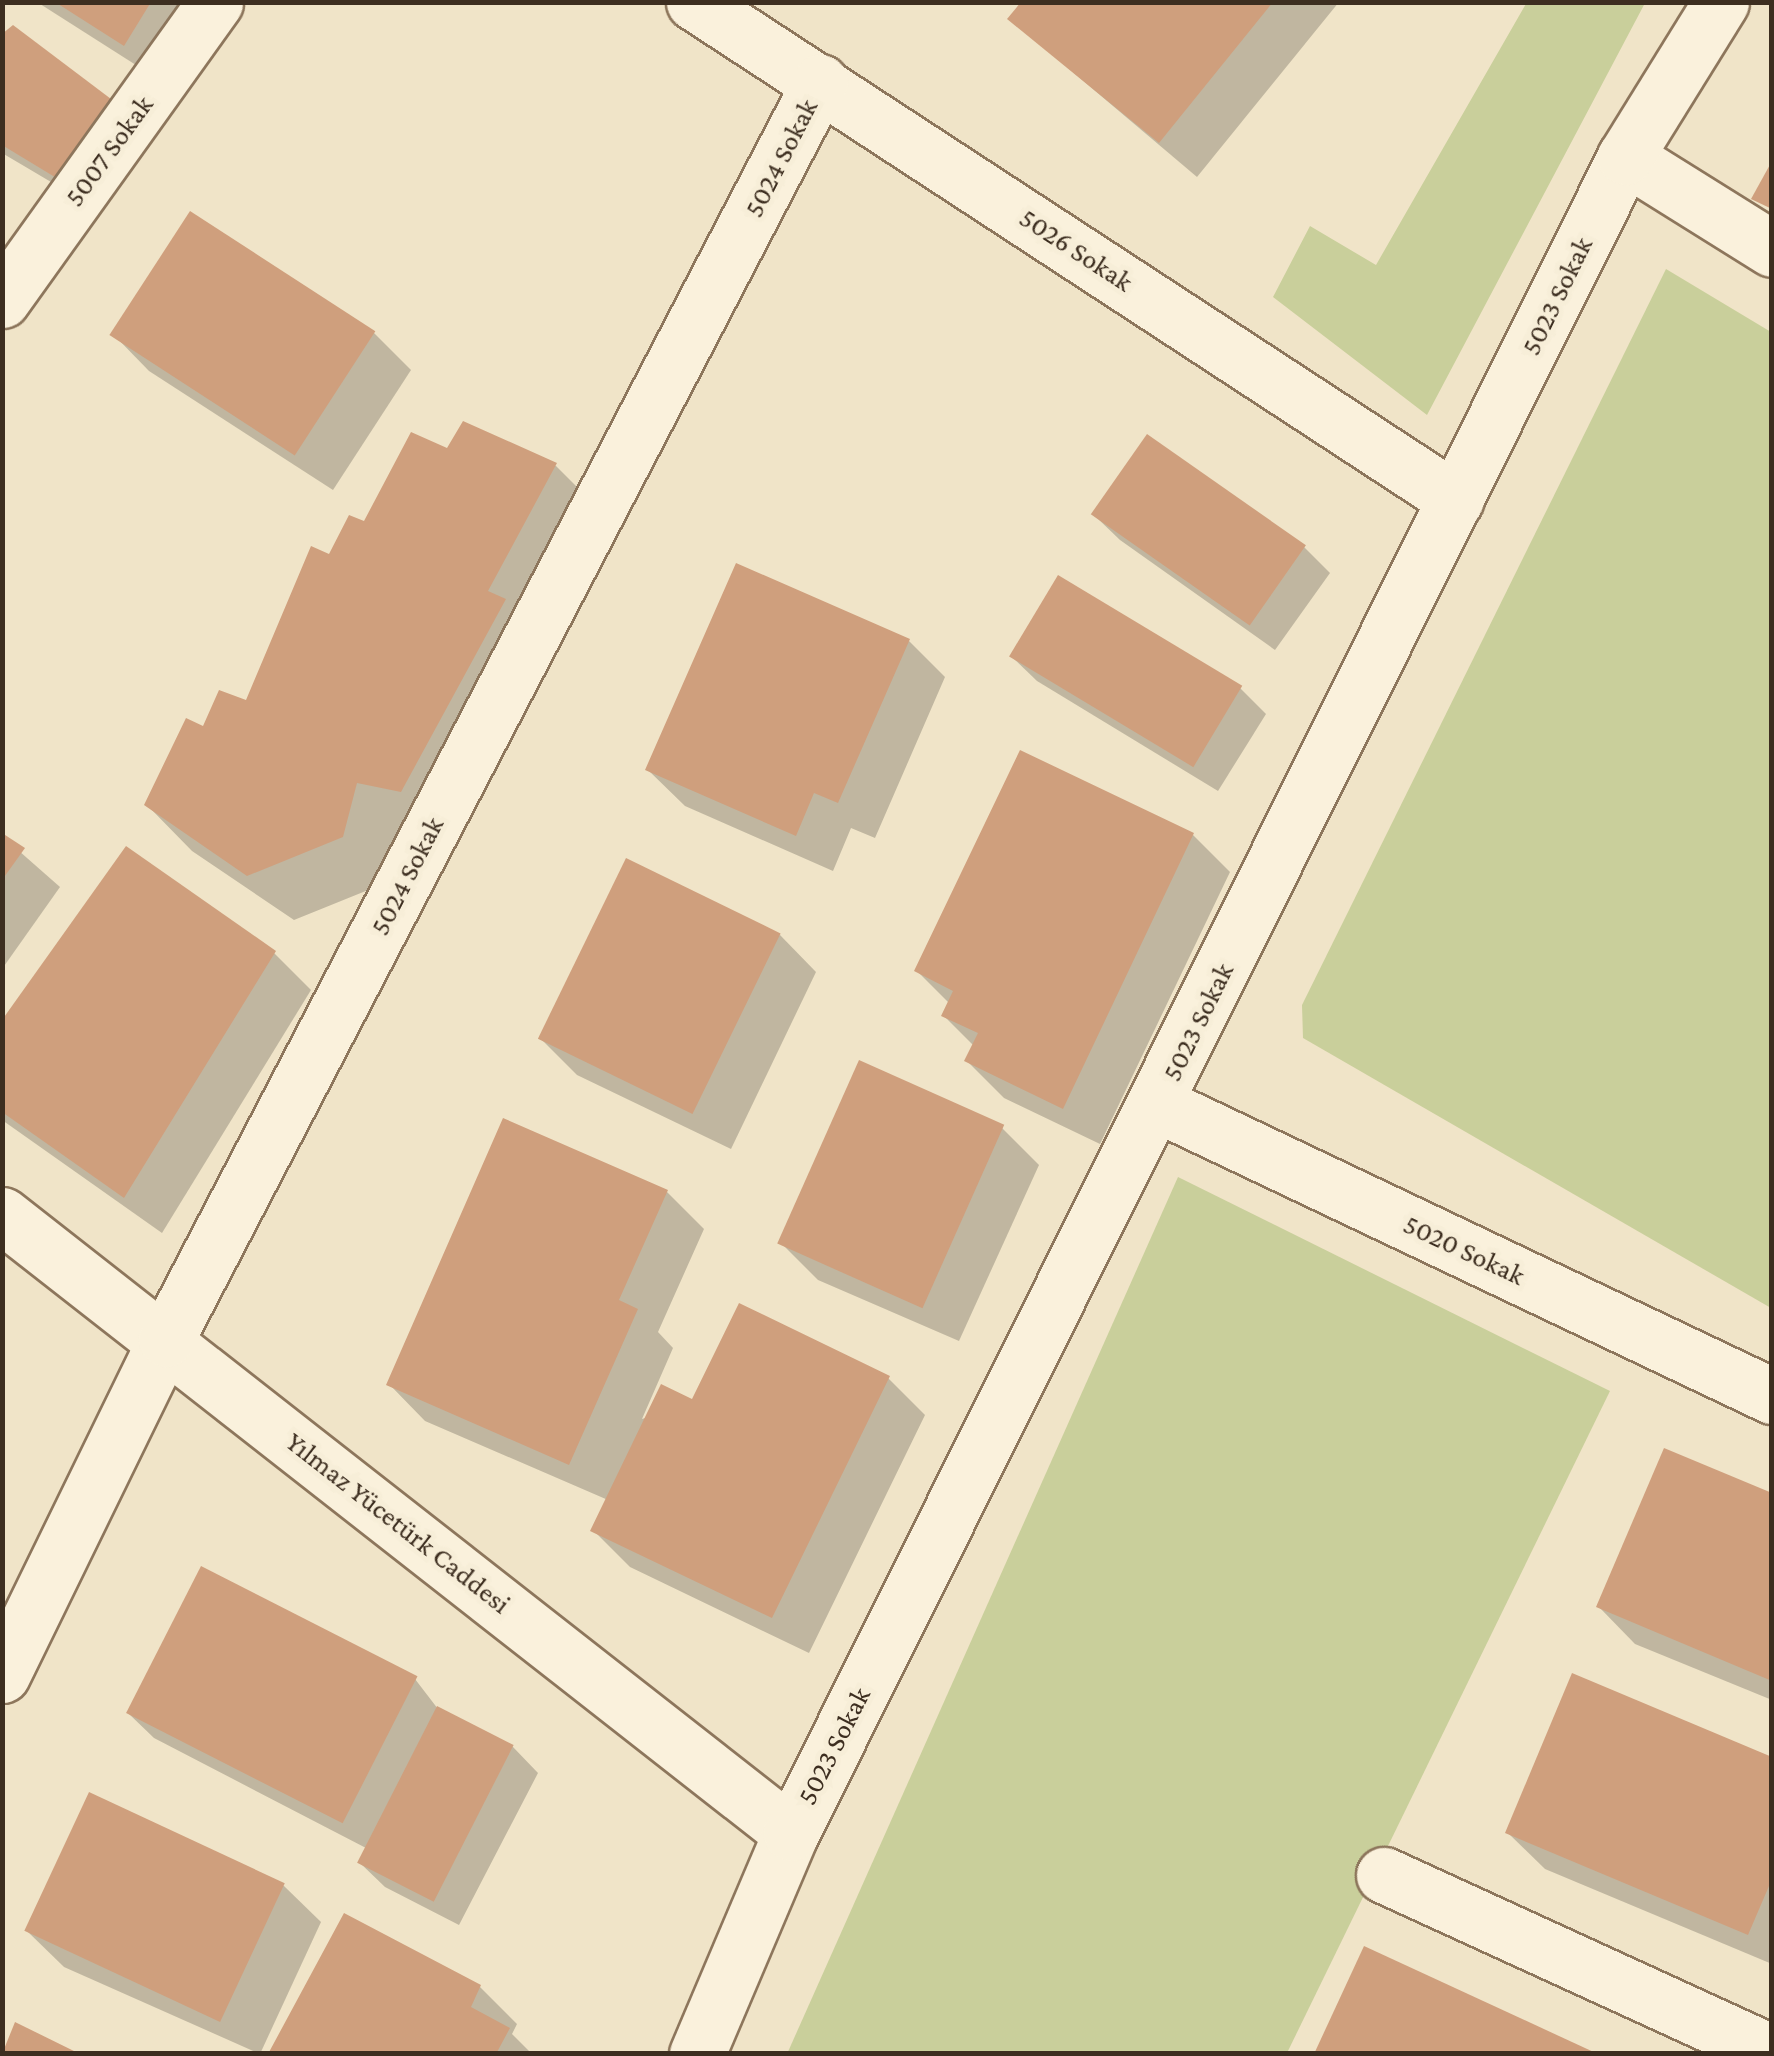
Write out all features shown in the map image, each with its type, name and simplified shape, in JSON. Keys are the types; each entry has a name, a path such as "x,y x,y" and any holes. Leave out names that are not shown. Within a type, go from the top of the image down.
{"street":[{"name":"5007 Sokak","path":"2,300 215,2"},
{"name":"5023 Sokak","path":"697,2054 791,1834 1157,1104 1624,157 1721,2"},
{"name":"5026 Sokak","path":"696,3 1456,500"},
{"name":"5024 Sokak","path":"2,1675 166,1339 820,82"},
{"path":"1624,157 1772,249"},
{"name":"5020 Sokak","path":"1157,1104 1772,1396"},
{"name":"Yılmaz Yücetürk Caddesi","path":"2,1215 166,1339 791,1834"},
{"path":"1384,1874 1772,2054"}],"green space":[{"path":"1527,2 1645,3 1427,415 1273,297 1310,226 1376,265"},
{"path":"1666,269 1771,332 1771,1308 1303,1038 1302,1005"},
{"path":"1178,1177 1610,1391 1287,2053 787,2054"}],"building":[{"path":"55,2 151,2 124,46"},
{"path":"1021,2 1273,2 1159,143 1007,19"},
{"path":"13,25 115,102 68,185 2,145 2,34"},
{"path":"1772,161 1772,209 1751,199"},
{"path":"190,211 375,331 295,455 109,335"},
{"path":"463,421 557,463 488,591 506,599 401,792 357,783 343,837 247,876 144,805 186,718 203,726 219,690 246,700 311,546 329,554 349,515 364,521 411,432 447,448"},
{"path":"1147,434 1306,545 1250,626 1091,514"},
{"path":"736,563 910,639 838,803 814,793 796,836 645,770"},
{"path":"1058,575 1242,686 1193,767 1009,656"},
{"path":"1020,750 1194,833 1063,1109 964,1061 978,1033 941,1016 953,991 914,971"},
{"path":"2,833 25,848 2,880"},
{"path":"126,846 276,951 124,1198 2,1112 2,1020"},
{"path":"626,858 781,933 692,1114 538,1039"},
{"path":"859,1060 1004,1125 922,1308 777,1244"},
{"path":"503,1118 668,1190 619,1300 638,1309 569,1465 386,1385"},
{"path":"739,1303 890,1376 772,1618 590,1531 661,1384 692,1399"},
{"path":"1664,1448 1772,1493 1772,1681 1596,1607"},
{"path":"201,1566 418,1676 343,1823 126,1713"},
{"path":"1572,1673 1772,1757 1772,1879 1748,1935 1505,1833"},
{"path":"437,1706 514,1745 434,1902 357,1863"},
{"path":"89,1792 285,1883 220,2022 24,1931"},
{"path":"344,1913 481,1985 471,2007 510,2028 496,2054 268,2054"},
{"path":"1364,1946 1598,2054 1314,2054"},
{"path":"15,2022 80,2054 2,2054"}]}
